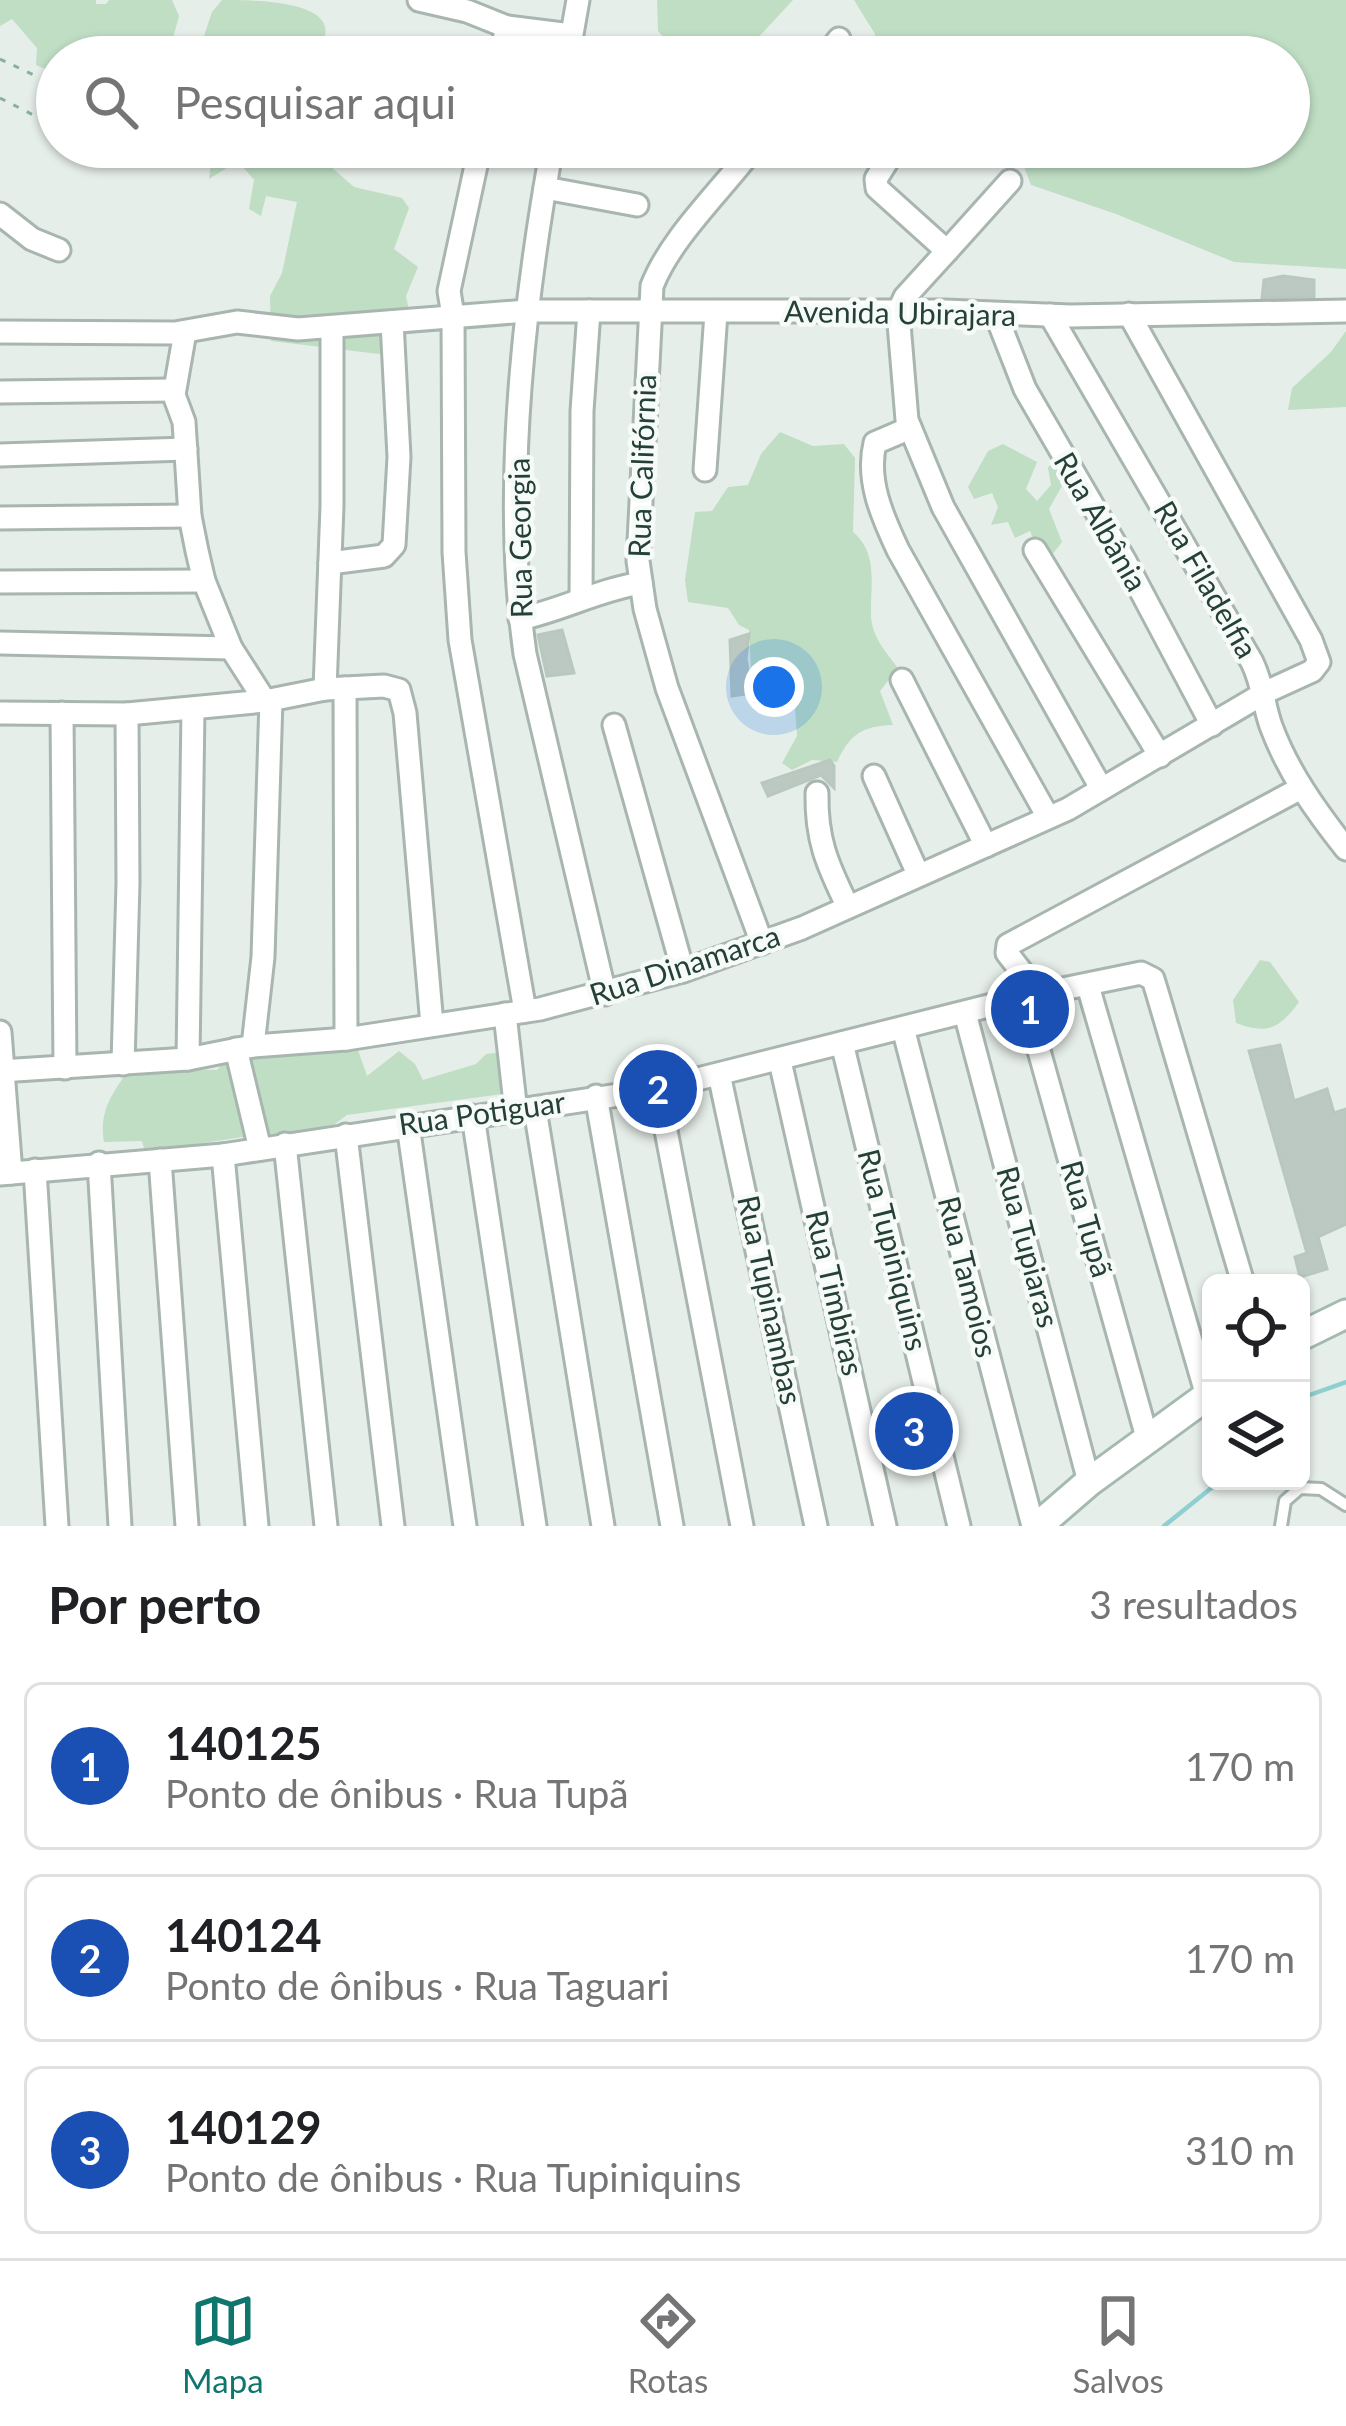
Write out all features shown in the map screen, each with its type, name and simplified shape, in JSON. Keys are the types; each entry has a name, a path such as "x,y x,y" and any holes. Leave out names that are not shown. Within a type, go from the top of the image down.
{"street":[{"path":"419,0 468,5 507,27 537,36"},
{"path":"572,36 578,0"},
{"path":"505,36 507,27"},
{"path":"475,168 448,291 453,316 454,552 460,640 485,782 525,1111 603,1526"},
{"name":"Rua Georgia","path":"548,168 527,311 515,541 520,619 604,994"},
{"name":"Rua Califórnia","path":"737,168 662,262 652,286 638,561 667,688 762,944"},
{"path":"883,168 877,188 947,251"},
{"path":"1010,181 905,297 898,312 909,424 943,507 1101,788"},
{"path":"545,188 637,205"},
{"path":"0,214 32,238 59,250"},
{"name":"Avenida Ubirajara","path":"0,332 184,332 237,322 274,328 332,327 527,311 1050,315 1346,311"},
{"path":"581,599 582,411 589,311"},
{"path":"706,470 716,313"},
{"name":"Rua Dinamarca","path":"0,1071 188,1059 244,1048 346,1039 515,1012 604,994 683,971 762,944 1048,818 1266,692 1312,671 1319,662 1311,640 1129,314"},
{"name":"Rua Albânia","path":"996,315 1025,389 1212,724"},
{"name":"Rua Filadelfia","path":"1050,315 1230,621 1266,692 1269,722 1301,788 1346,849"},
{"path":"330,563 384,556 394,545 399,457 392,322"},
{"path":"332,327 330,563 346,1039"},
{"path":"184,332 174,390 184,422 190,516 204,581 231,649 268,700 263,957 244,1048 260,1148"},
{"path":"0,392 174,390"},
{"path":"909,424 875,443 871,471 881,514 1048,818"},
{"path":"0,455 186,449"},
{"path":"0,518 190,516"},
{"path":"1035,550 1160,756"},
{"path":"0,582 204,581"},
{"path":"520,619 641,583"},
{"path":"0,643 231,649"},
{"path":"902,680 986,846"},
{"path":"0,712 127,714 335,689 393,687 403,696 405,713 432,1025"},
{"path":"188,1059 193,709"},
{"path":"62,713 65,1068"},
{"path":"122,1064 127,714"},
{"path":"614,725 683,971"},
{"path":"874,776 918,874"},
{"name":"Rua Tupã","path":"1148,1441 1031,995 1007,953 1008,945 1301,788"},
{"path":"818,793 816,830 847,905"},
{"name":"Rua Potiguar","path":"6,1173 223,1155 658,1089 1031,995 1141,973 1153,979 1240,1274"},
{"path":"1088,986 1205,1382"},
{"name":"Rua Tupiaras","path":"964,1012 1089,1482"},
{"name":"Rua Tamoios","path":"903,1028 1036,1526"},
{"path":"0,1032 6,1173"},
{"name":"Rua Tupiniquins","path":"842,1043 958,1526"},
{"name":"Rua Timbiras","path":"780,1061 885,1526"},
{"name":"Rua Tupinambas","path":"719,1074 816,1526"},
{"path":"658,1089 742,1526"},
{"path":"596,1096 672,1526"},
{"path":"473,1116 535,1526"},
{"path":"408,1125 465,1526"},
{"path":"346,1135 393,1526"},
{"path":"285,1144 326,1526"},
{"path":"223,1155 256,1526"},
{"path":"160,1160 187,1526"},
{"path":"99,1163 120,1526"},
{"path":"35,1170 57,1526"},
{"path":"1310,1332 1346,1314"},
{"path":"1036,1526 1202,1400"}],"lane":[{"path":"1281,1526 1286,1502 1300,1488 1321,1489 1346,1505"}],"path":[{"path":"0,59 36,76"},
{"path":"0,98 36,116"}],"green space":[{"path":"0,0 96,0 96,4 106,4 109,0 172,0 179,16 174,36 36,36 36,47 12,19 0,26"},
{"path":"222,0 276,2 311,11 326,31 324,36 204,36"},
{"path":"657,0 793,0 760,36 662,36"},
{"path":"854,0 1346,0 1346,269 1234,262 1031,185 1024,168 1310,168 1310,36 875,34"},
{"path":"244,168 332,168 354,187 402,198 409,208 394,249 418,267 406,296 413,330 379,354 271,341 270,296 282,273 297,202 266,196 261,216 249,209 254,180"},
{"path":"1346,331 1346,407 1288,410 1292,388"},
{"path":"780,432 813,446 844,444 855,458 853,532 870,560 874,631 898,668 880,691 893,725 858,733 837,762 812,760 792,770 782,763 797,736 793,679 785,664 763,676 751,669 749,630 739,625 728,608 688,602 685,580 695,512 712,511 728,487 748,485 761,454"},
{"path":"1003,444 1037,462 1026,489 1037,501 1051,485 1048,468 1054,458 1067,477 1049,509 1062,542 1044,565 1030,531 1015,538 1008,522 991,525 998,507 992,493 974,499 968,487 988,451"},
{"path":"1260,960 1270,962 1299,1002 1286,1018 1265,1028 1236,1023 1233,1000"},
{"path":"358,1050 367,1076 399,1051 415,1064 423,1080 476,1064 486,1054 503,1052 502,1094 347,1115 324,1132 265,1134 247,1058"},
{"path":"225,1061 234,1065 249,1136 145,1152 142,1141 104,1142 105,1111 130,1068 217,1070"}],"building":[{"path":"1283,276 1314,280 1314,297 1262,298 1264,280"},
{"path":"562,630 574,673 547,676 538,635"},
{"path":"749,634 746,659 752,693 732,696 730,640"},
{"path":"830,760 834,788 821,775 768,796 762,783"},
{"path":"1280,1045 1294,1101 1327,1089 1334,1113 1346,1109 1346,1224 1318,1237 1327,1269 1299,1274 1295,1257 1307,1253 1249,1051"}],"waterway":[{"path":"1310,1395 1346,1382"},
{"path":"1164,1526 1209,1490"}],"place":[{"name":"140125","path":"1030,1009"},
{"name":"140124","path":"658,1089"},
{"name":"140129","path":"914,1431"}]}
